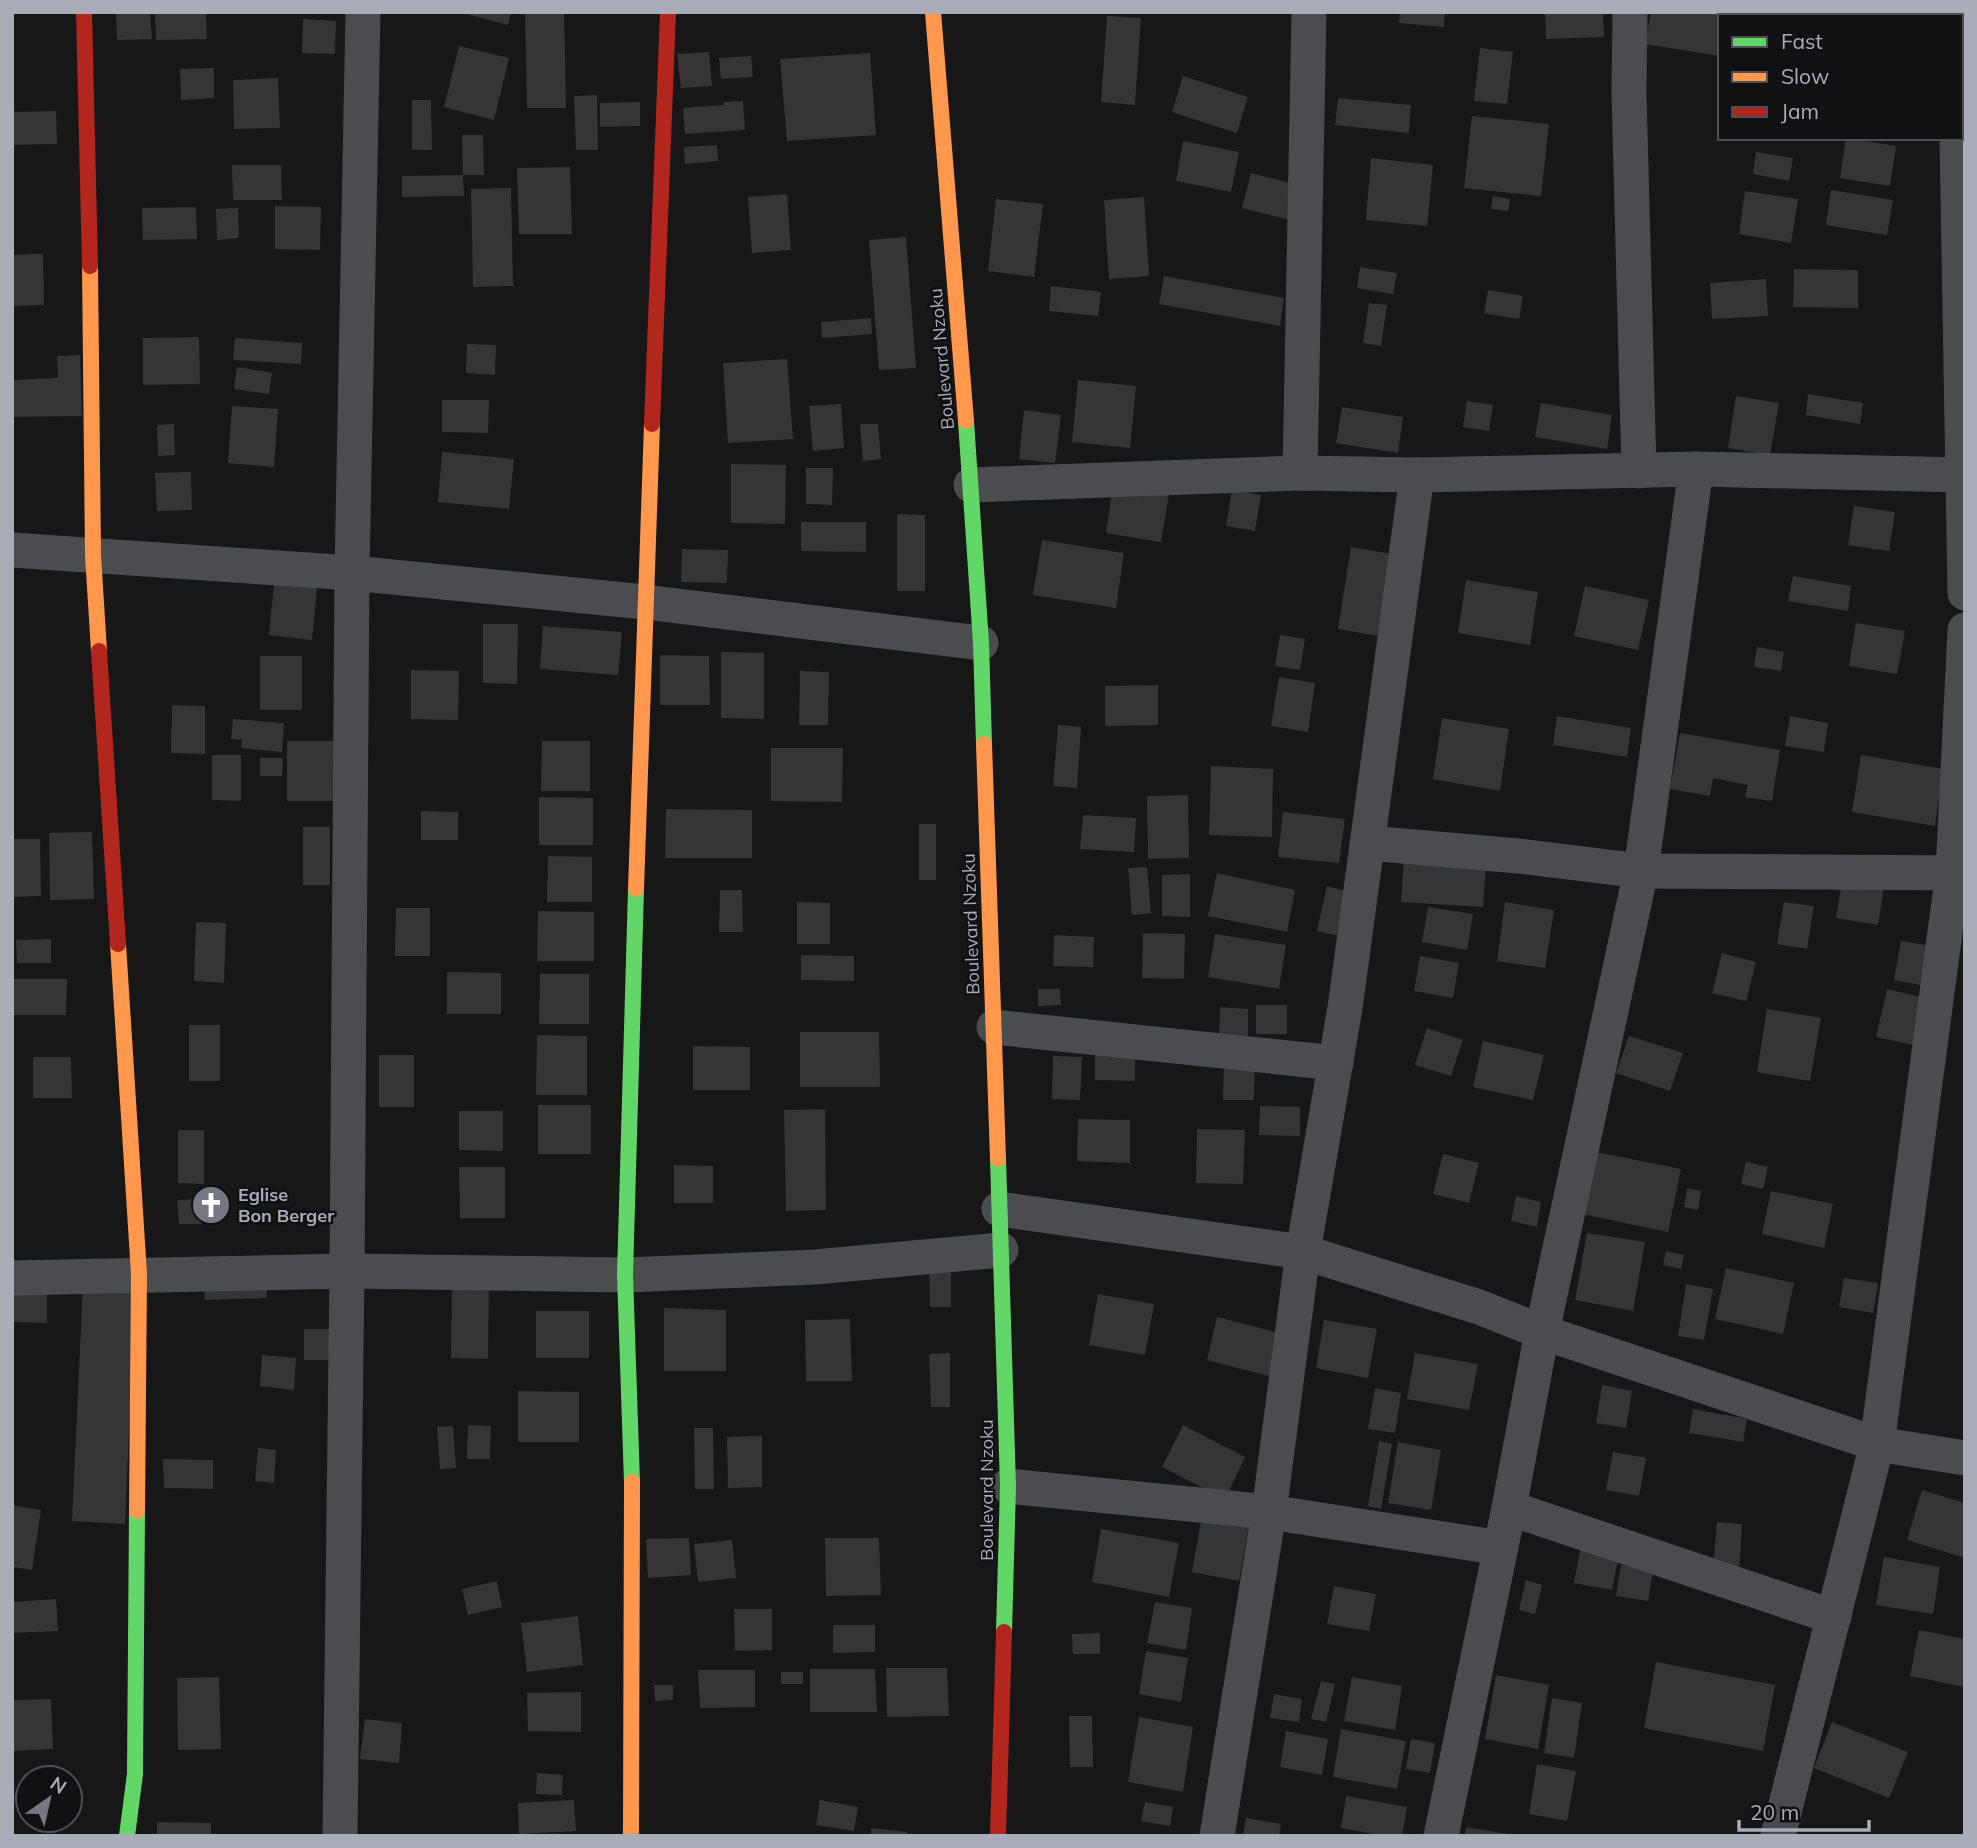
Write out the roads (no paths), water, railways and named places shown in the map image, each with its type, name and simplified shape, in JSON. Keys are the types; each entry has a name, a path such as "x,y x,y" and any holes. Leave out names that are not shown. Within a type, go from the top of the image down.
{"street":[{"path":"84,12 93,555 139,1273 135,1774 127,1836"},
{"path":"340,1836 352,573 363,12"},
{"path":"631,1836 633,1504 625,1275 645,602 668,12"},
{"name":"Boulevard Nzoku","path":"933,12 981,643 1008,1486 998,1836"},
{"path":"1300,473 1309,12"},
{"path":"1630,12 1629,93 1639,471"},
{"path":"1956,140 1965,593"},
{"path":"971,485 1300,473 1418,475 1696,468 1963,475"},
{"path":"1441,1836 1501,1548 1542,1332 1641,871 1696,468"},
{"path":"1217,1836 1269,1513 1304,1252 1336,1063 1418,475"},
{"path":"12,550 352,573 645,602 981,643"},
{"path":"1778,1836 1877,1444 1959,872 1965,630"},
{"path":"1368,843 1518,856 1641,871 1959,872"},
{"path":"994,1027 1336,1063"},
{"path":"999,1209 1304,1252 1479,1307 1542,1332 1877,1444 1965,1458"},
{"path":"12,1278 139,1273 347,1271 625,1275 815,1267 1001,1250"},
{"path":"1008,1486 1269,1513 1501,1548"},
{"path":"1509,1508 1834,1617"}],"place":[{"name":"Eglise Bon Berger","path":"211,1205"}]}
